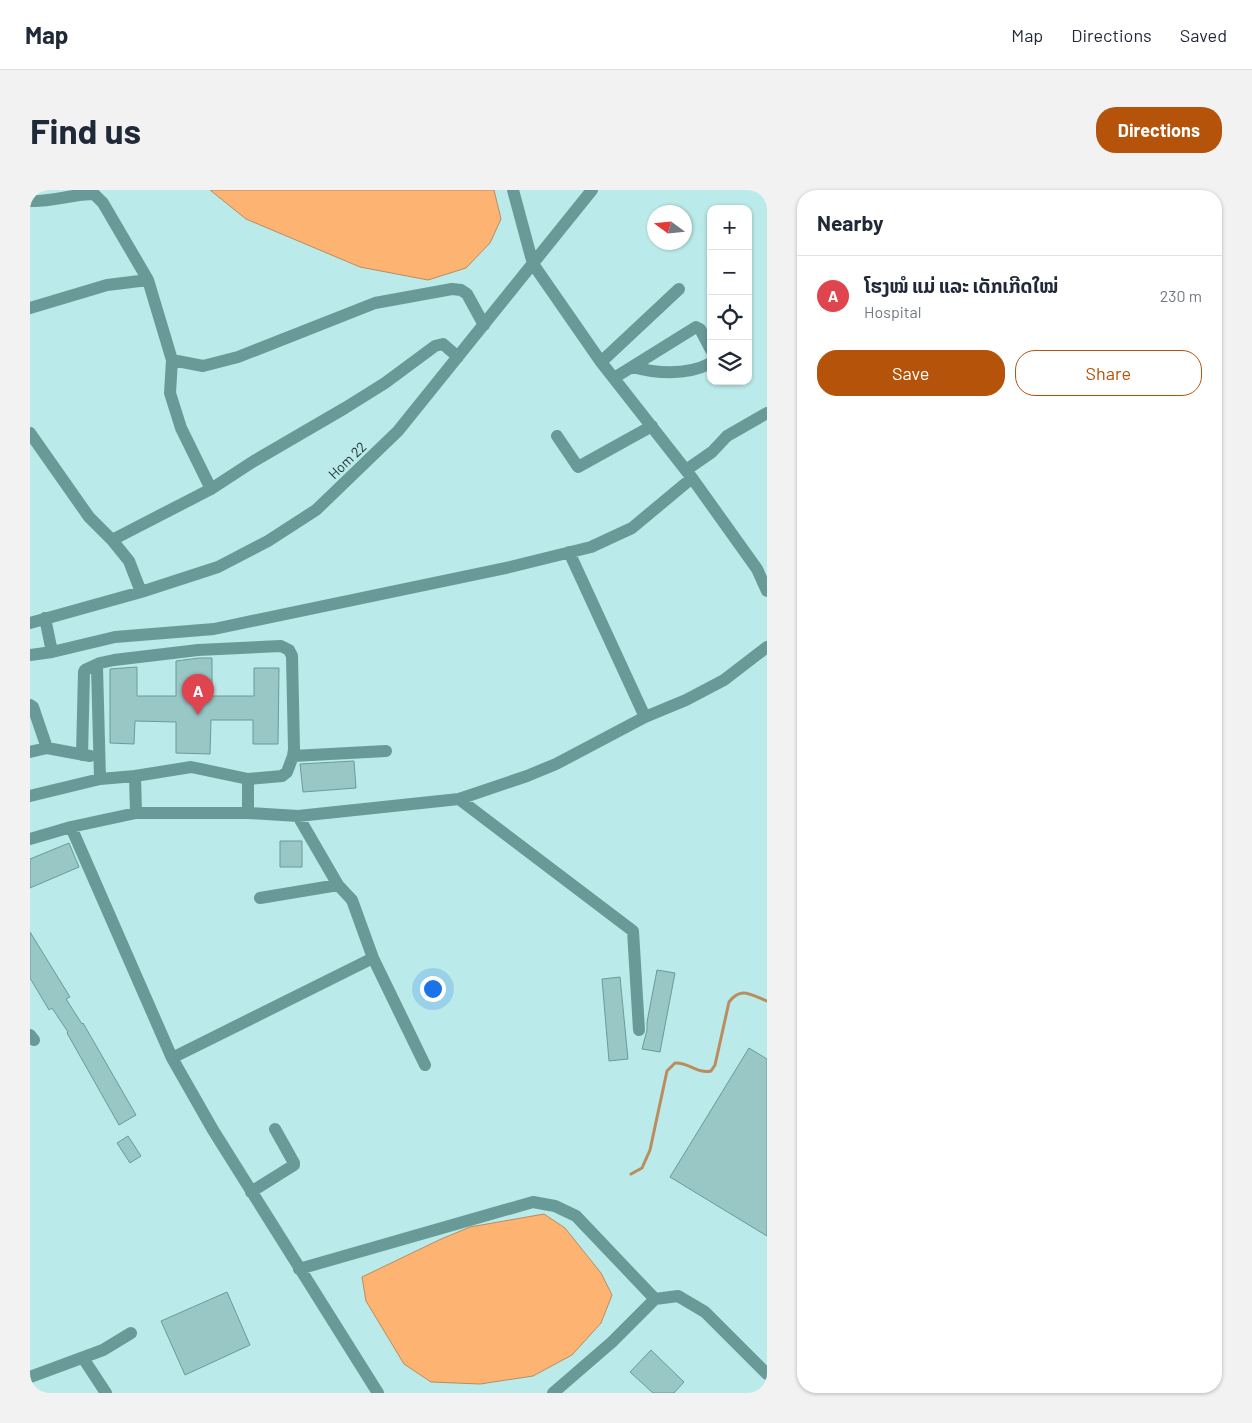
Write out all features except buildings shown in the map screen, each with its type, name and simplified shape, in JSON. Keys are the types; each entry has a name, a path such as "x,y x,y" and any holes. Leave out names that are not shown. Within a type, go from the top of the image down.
{"street":[{"path":"513,190 533,264 601,362 689,474 757,569 767,591"},
{"name":"Hom 22","path":"30,623 141,592 218,567 268,541 316,510 398,431 592,190"},
{"path":"30,201 42,202 97,192 148,280 172,360 170,393 181,428 211,489"},
{"path":"30,308 107,285 148,280"},
{"path":"172,360 204,366 238,357 375,302 452,289 461,290 467,294 484,325"},
{"path":"601,362 679,289"},
{"path":"614,378 696,327 700,329 707,342"},
{"path":"112,540 211,489 254,461 385,383 435,346 443,344 458,357"},
{"path":"632,367 648,371 684,373 707,364"},
{"path":"30,655 52,652 115,637 214,629 510,567 591,547 632,528 727,436 767,413"},
{"path":"557,436 578,467 652,426"},
{"path":"30,433 89,517 112,540 128,560 141,592"},
{"path":"569,552 645,718"},
{"path":"45,618 52,652"},
{"path":"30,796 100,779 191,768 248,779 282,776 294,756 292,656 289,650 281,646 198,650 114,660 100,663 85,670 82,755"},
{"path":"30,839 71,827 136,813 248,813 298,816 459,799 556,764 645,718 686,700 724,680 767,647"},
{"path":"100,663 97,667 100,779"},
{"path":"30,706 33,707 47,748"},
{"path":"30,752 47,748 100,758"},
{"path":"294,756 386,751"},
{"path":"135,776 136,813"},
{"path":"248,779 248,813"},
{"path":"459,799 634,931 639,1030"},
{"path":"298,816 338,885 352,900 373,958 426,1065"},
{"path":"71,827 172,1058 251,1192 378,1393"},
{"path":"260,898 338,885"},
{"path":"172,1058 373,958"},
{"path":"251,1192 294,1165 275,1129"},
{"path":"299,1269 533,1202 555,1206 576,1216 655,1299"},
{"path":"558,1392 655,1299 678,1296 705,1312 767,1374"},
{"path":"30,1377 103,1350 131,1333"},
{"path":"83,1358 106,1393"}],"shaded area":[{"path":"210,190 494,190 501,219 490,243 466,268 428,280 360,267 246,219"},
{"path":"544,1214 565,1228 601,1273 612,1295 601,1323 572,1355 533,1376 480,1384 431,1382 404,1364 366,1301 362,1277 470,1227"}],"waterway":[{"path":"631,1174 642,1168 650,1150 667,1071 675,1063 684,1064 702,1071 711,1071 715,1065 729,1002 733,997 742,993 751,994 767,1001"}],"place":[{"name":"ໂຮງໝໍ ແມ່ ແລະ ເດັກເກີດໃໝ່","path":"198,715"}]}
